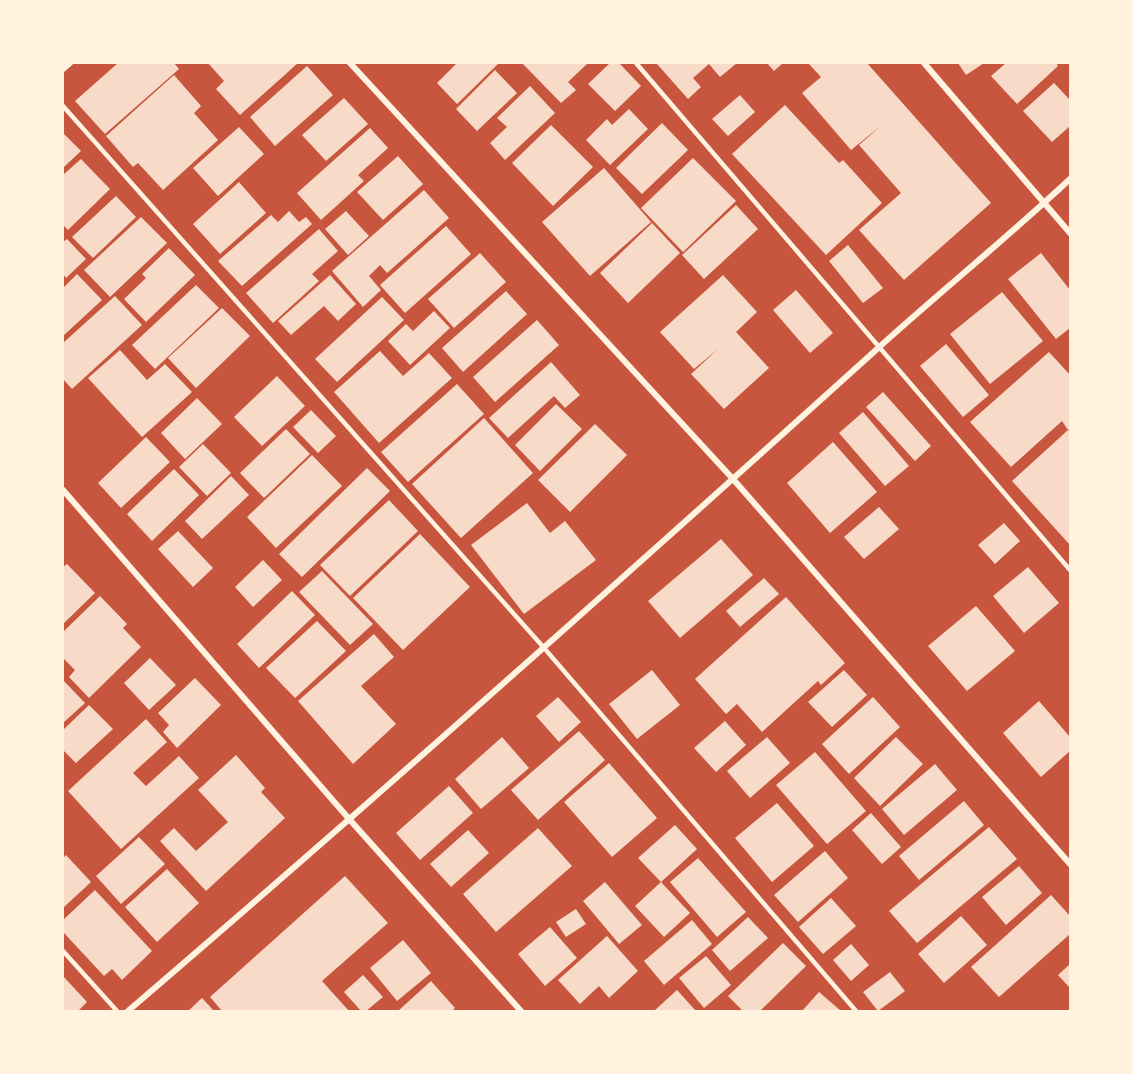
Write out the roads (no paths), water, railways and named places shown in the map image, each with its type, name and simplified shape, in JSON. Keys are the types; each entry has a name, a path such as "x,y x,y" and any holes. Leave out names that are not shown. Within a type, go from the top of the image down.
{"street":[{"path":"63,69 70,63"},
{"path":"350,63 734,479 1070,864"},
{"path":"924,63 1070,233"},
{"path":"128,1011 545,649 879,346 1070,179"},
{"path":"63,490 350,820 521,1011"}],"lane":[{"path":"636,63 1070,570"},
{"path":"63,106 545,649 856,1011"},
{"path":"63,951 117,1011"}]}
